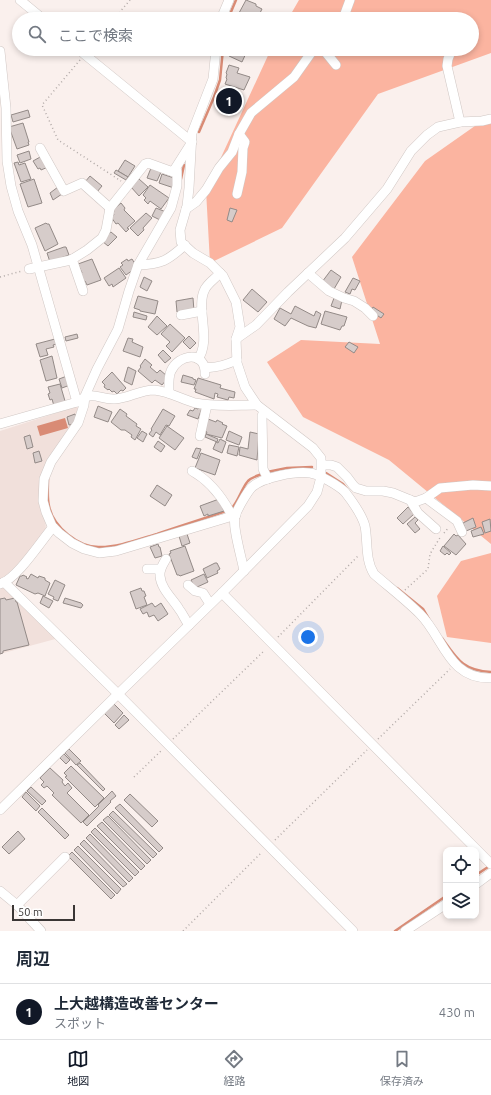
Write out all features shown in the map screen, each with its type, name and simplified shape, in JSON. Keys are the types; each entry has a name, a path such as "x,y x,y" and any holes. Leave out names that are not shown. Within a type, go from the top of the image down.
{"street":[{"path":"20,0 35,12"},
{"path":"224,12 229,0"},
{"path":"346,12 350,0"},
{"path":"0,51 6,108 7,161 11,186 18,211 32,245 34,268 77,402"},
{"path":"87,56 192,142"},
{"path":"0,810 244,571 308,506 317,492 321,477 321,458 313,448 260,408 245,387 237,360 236,339 240,327 236,302 223,276 210,263 193,253 181,242 180,230 186,209 192,134 213,79 215,56"},
{"path":"186,209 196,202 206,190 219,168 232,152 239,134 251,113 294,77 309,56"},
{"path":"329,56 336,65"},
{"path":"449,56 447,66 460,122"},
{"path":"236,339 256,325 345,238 387,189 410,150 427,135 438,127 460,122 482,121 491,118"},
{"path":"237,194 242,172 243,148 245,142 239,134"},
{"path":"192,142 177,171 177,186 171,208 129,291 118,330 96,370 78,423 51,462 44,479 44,501 46,512 52,527 64,538 77,546 91,551 110,553 232,513 250,488 260,482 265,474 262,416 260,408"},
{"path":"40,148 64,191 82,183 110,208"},
{"path":"34,268 72,259 87,250 102,238 106,230 110,208 145,164 148,163 173,172 177,171"},
{"path":"177,171 187,186"},
{"path":"142,265 161,263 170,258 185,245"},
{"path":"72,259 83,291"},
{"path":"308,273 329,291 354,301 365,308 373,316"},
{"path":"198,359 203,349 203,293 205,288 220,274"},
{"path":"181,316 202,311"},
{"path":"169,393 170,372 176,363 187,357 194,357 198,359 205,370 237,360"},
{"path":"0,424 77,402 88,396 114,399 128,397 141,391 152,390 169,393 207,405 260,408"},
{"path":"200,436 207,405"},
{"path":"322,465 337,467 356,488 366,491 383,491 393,493 416,502 426,498 440,488 473,485 491,486"},
{"path":"192,471 208,482 226,503 232,513 244,571"},
{"path":"265,474 283,475 312,473 344,491 363,521 369,566 374,574 421,614 456,665 467,673 478,678 491,678"},
{"path":"426,498 458,522 462,532"},
{"path":"410,500 418,513 436,529"},
{"path":"52,527 12,576 2,583 118,694 353,931"},
{"path":"166,559 160,569 159,576 165,590 189,625"},
{"path":"148,569 160,569"},
{"path":"188,585 195,592 203,593 210,604"},
{"path":"222,593 491,864"},
{"path":"17,905 65,857"},
{"path":"478,883 491,874"},
{"path":"0,892 17,905 41,931"},
{"path":"405,931 443,906"}],"path":[{"path":"120,12 130,0"},
{"path":"79,56 42,105 58,140 128,185"},
{"path":"0,277 34,268"},
{"path":"404,591 428,569 430,556 434,546 451,525 458,522"},
{"path":"134,777 272,644 362,553"},
{"path":"183,931 451,668"}],"shaded area":[{"path":"299,0 491,0 491,53 378,94 282,228 210,263 206,190 268,56 479,56 479,12 292,12"},
{"path":"482,121 491,122 491,544 389,460 303,417 267,362 301,340 380,344 352,257 425,161"},
{"path":"78,406 75,435 52,465 44,509 47,539 7,584 59,638 0,654 0,431"},
{"path":"65,418 68,428 40,436 37,426"},
{"path":"491,553 491,643 447,637 437,596 461,561"}],"building":[{"path":"246,0 256,4 256,6 262,9 260,12 240,12"},
{"path":"229,56 245,56 242,62"},
{"path":"229,65 239,68 237,73 250,77 244,90 225,84 227,79 226,73"},
{"path":"225,89 239,94 232,113 229,112 228,115 222,112 223,110 218,108"},
{"path":"28,110 30,117 13,122 11,115"},
{"path":"23,123 29,145 17,149 9,127"},
{"path":"29,151 31,159 20,163 17,155"},
{"path":"42,156 48,167 41,170 40,168 38,169 33,161"},
{"path":"125,160 135,166 128,177 118,171"},
{"path":"18,162 19,165 25,163 31,179 21,182 14,163"},
{"path":"151,168 161,172 157,181 147,178"},
{"path":"116,170 128,177 126,180 114,173"},
{"path":"162,174 177,179 174,188 159,183"},
{"path":"90,176 102,186 97,192 85,182"},
{"path":"34,179 42,203 28,207 20,184"},
{"path":"139,179 148,187 139,196 131,187"},
{"path":"150,185 169,198 161,209 150,201 148,204 144,200 146,198 143,195"},
{"path":"58,187 62,194 53,200 50,193"},
{"path":"121,203 125,208 124,210 135,221 127,228 129,229 126,232 118,223 116,224 111,217 114,215 113,210"},
{"path":"156,208 166,212 162,221 152,216"},
{"path":"230,208 237,210 232,222 227,220"},
{"path":"146,213 152,218 138,236 130,228"},
{"path":"46,223 49,224 58,244 45,251 35,228"},
{"path":"111,232 117,237 108,246 102,241"},
{"path":"66,247 69,255 50,262 47,253"},
{"path":"92,259 101,280 87,285 85,281 83,282 80,274 82,273 78,264"},
{"path":"127,259 128,261 132,259 137,267 126,275 120,267 123,265 121,263"},
{"path":"119,268 126,278 113,287 112,284 109,286 104,278"},
{"path":"331,270 341,277 334,289 322,282"},
{"path":"144,277 152,281 147,291 140,287"},
{"path":"353,278 360,281 355,290 352,289 350,294 345,292"},
{"path":"252,289 267,302 258,312 243,300"},
{"path":"138,296 158,301 155,314 140,311 134,308"},
{"path":"193,298 194,311 177,312 176,301"},
{"path":"334,298 342,300 340,309 331,306"},
{"path":"295,306 314,316 316,311 321,314 316,328 291,318 285,326 274,319 280,308 291,314"},
{"path":"373,307 384,314 381,318 371,311"},
{"path":"325,311 347,317 344,326 342,326 340,330 321,324"},
{"path":"134,312 147,316 146,320 133,317"},
{"path":"157,316 167,326 157,335 148,327"},
{"path":"170,324 185,338 172,352 166,346 170,342 161,334"},
{"path":"77,334 78,338 66,341 65,337"},
{"path":"189,336 196,343 190,349 183,342"},
{"path":"128,338 133,339 132,342 143,347 140,357 123,351"},
{"path":"55,339 57,344 53,345 54,347 46,349 48,355 40,357 36,344"},
{"path":"349,342 358,347 354,353 345,347"},
{"path":"163,350 171,358 165,363 158,355"},
{"path":"52,356 57,378 46,381 40,360"},
{"path":"145,359 152,365 150,367 157,373 160,370 167,376 167,379 162,385 155,380 152,383 138,371"},
{"path":"128,367 136,371 132,385 124,381"},
{"path":"112,372 126,388 117,394 114,391 112,392 104,387 105,385 102,382"},
{"path":"183,375 196,380 194,385 181,382"},
{"path":"67,376 70,385 62,388 59,379"},
{"path":"198,378 221,385 220,388 235,392 234,398 229,397 228,400 217,397 218,394 215,393 214,399 195,392 196,389 194,389"},
{"path":"60,384 65,401 54,406 52,399 50,400 48,394 50,393 48,387"},
{"path":"98,406 112,412 108,422 94,417"},
{"path":"199,407 202,408 198,419 187,415 190,410 193,411 195,408 198,409"},
{"path":"120,409 127,414 126,416 137,424 136,426 141,429 135,440 131,437 132,435 125,430 121,430 111,422"},
{"path":"163,409 175,416 169,426 166,425 160,435 156,432 153,437 149,434"},
{"path":"75,414 77,421 75,424 69,425 67,417"},
{"path":"208,419 216,422 217,420 227,426 222,438 206,434 207,432 203,430"},
{"path":"167,426 184,438 175,450 159,438"},
{"path":"142,431 147,434 143,442 137,438"},
{"path":"229,431 242,437 239,445 226,440"},
{"path":"250,432 259,434 257,460 239,455 240,447 248,449"},
{"path":"206,434 218,439 217,442 205,437"},
{"path":"30,435 33,447 27,449 24,437"},
{"path":"220,439 226,442 222,453 213,449 216,442 218,443"},
{"path":"158,441 165,446 161,452 154,447"},
{"path":"229,445 239,447 237,456 227,453"},
{"path":"196,448 201,449 197,459 192,457"},
{"path":"39,451 42,461 35,463 33,453"},
{"path":"201,453 220,460 215,475 195,468"},
{"path":"157,485 172,495 165,506 150,496"},
{"path":"219,499 224,511 204,516 200,506"},
{"path":"408,507 414,514 403,524 397,518"},
{"path":"415,517 418,520 415,523 420,529 415,533 407,524"},
{"path":"473,518 476,527 466,531 463,523"},
{"path":"490,519 491,531 485,533 482,522"},
{"path":"481,527 484,534 473,537 471,531"},
{"path":"187,534 190,543 182,546 179,536"},
{"path":"454,534 456,536 458,535 466,544 456,555 444,546"},
{"path":"158,544 162,556 155,558 150,547"},
{"path":"185,546 194,571 180,576 177,575 169,554 171,553 170,551"},
{"path":"443,546 451,553 449,555 447,553 445,555 440,551"},
{"path":"217,563 220,569 217,571 218,573 207,578 203,569"},
{"path":"31,574 38,578 39,576 45,578 45,580 50,583 45,596 38,593 35,594 16,585 20,576 23,575 28,579"},
{"path":"204,574 208,582 195,588 191,580"},
{"path":"55,580 65,585 58,601 53,599 54,597 48,594"},
{"path":"141,588 146,596 144,597 147,605 136,609 130,592"},
{"path":"43,596 53,601 49,608 40,603"},
{"path":"5,598 6,600 15,598 29,645 3,651 3,653 0,654 0,599"},
{"path":"65,598 83,605 81,608 63,603"},
{"path":"152,603 155,607 161,603 168,614 158,621 154,615 149,617 147,612 143,614 140,609"},
{"path":"114,704 123,713 114,723 104,713"},
{"path":"124,715 129,720 119,729 115,725"},
{"path":"69,749 81,761 76,765 65,753"},
{"path":"64,754 70,760 66,764 60,758"},
{"path":"80,763 105,789 103,791 77,765"},
{"path":"71,766 104,798 95,807 65,777 67,776 64,773"},
{"path":"50,768 63,780 62,782 65,786 68,783 72,788 67,793 89,815 81,823 52,795 54,793 47,786 44,788 41,785 44,782 40,778"},
{"path":"31,787 46,801 42,805 27,791"},
{"path":"112,791 116,796 87,826 83,822"},
{"path":"26,792 40,806 36,811 22,797"},
{"path":"130,794 158,821 152,827 124,800"},
{"path":"120,804 163,848 159,852 115,808"},
{"path":"42,808 69,835 65,839 38,812"},
{"path":"113,811 157,854 153,858 109,815"},
{"path":"108,816 151,860 147,864 103,820"},
{"path":"102,822 145,866 141,870 97,826"},
{"path":"95,828 139,872 135,876 91,832"},
{"path":"18,831 25,839 9,854 2,847"},
{"path":"90,834 133,878 129,882 86,838"},
{"path":"84,840 127,884 123,887 80,844"},
{"path":"78,846 121,889 117,894 74,850"},
{"path":"72,852 115,895 111,899 68,856"}],"waterway":[{"path":"231,12 236,0"},
{"path":"199,132 220,80 222,56"},
{"path":"181,179 184,165"},
{"path":"267,472 287,468 312,467"},
{"path":"326,473 343,484 347,489"},
{"path":"231,509 248,481 262,474"},
{"path":"48,479 48,503 51,514 68,535 84,544 92,546 115,546 226,511"},
{"path":"397,588 423,609 429,619"},
{"path":"442,638 457,658 467,666 481,671 491,672"},
{"path":"479,873 488,867"},
{"path":"395,931 443,898"}],"place":[{"name":"上大越構造改善センター","path":"229,101"}]}
